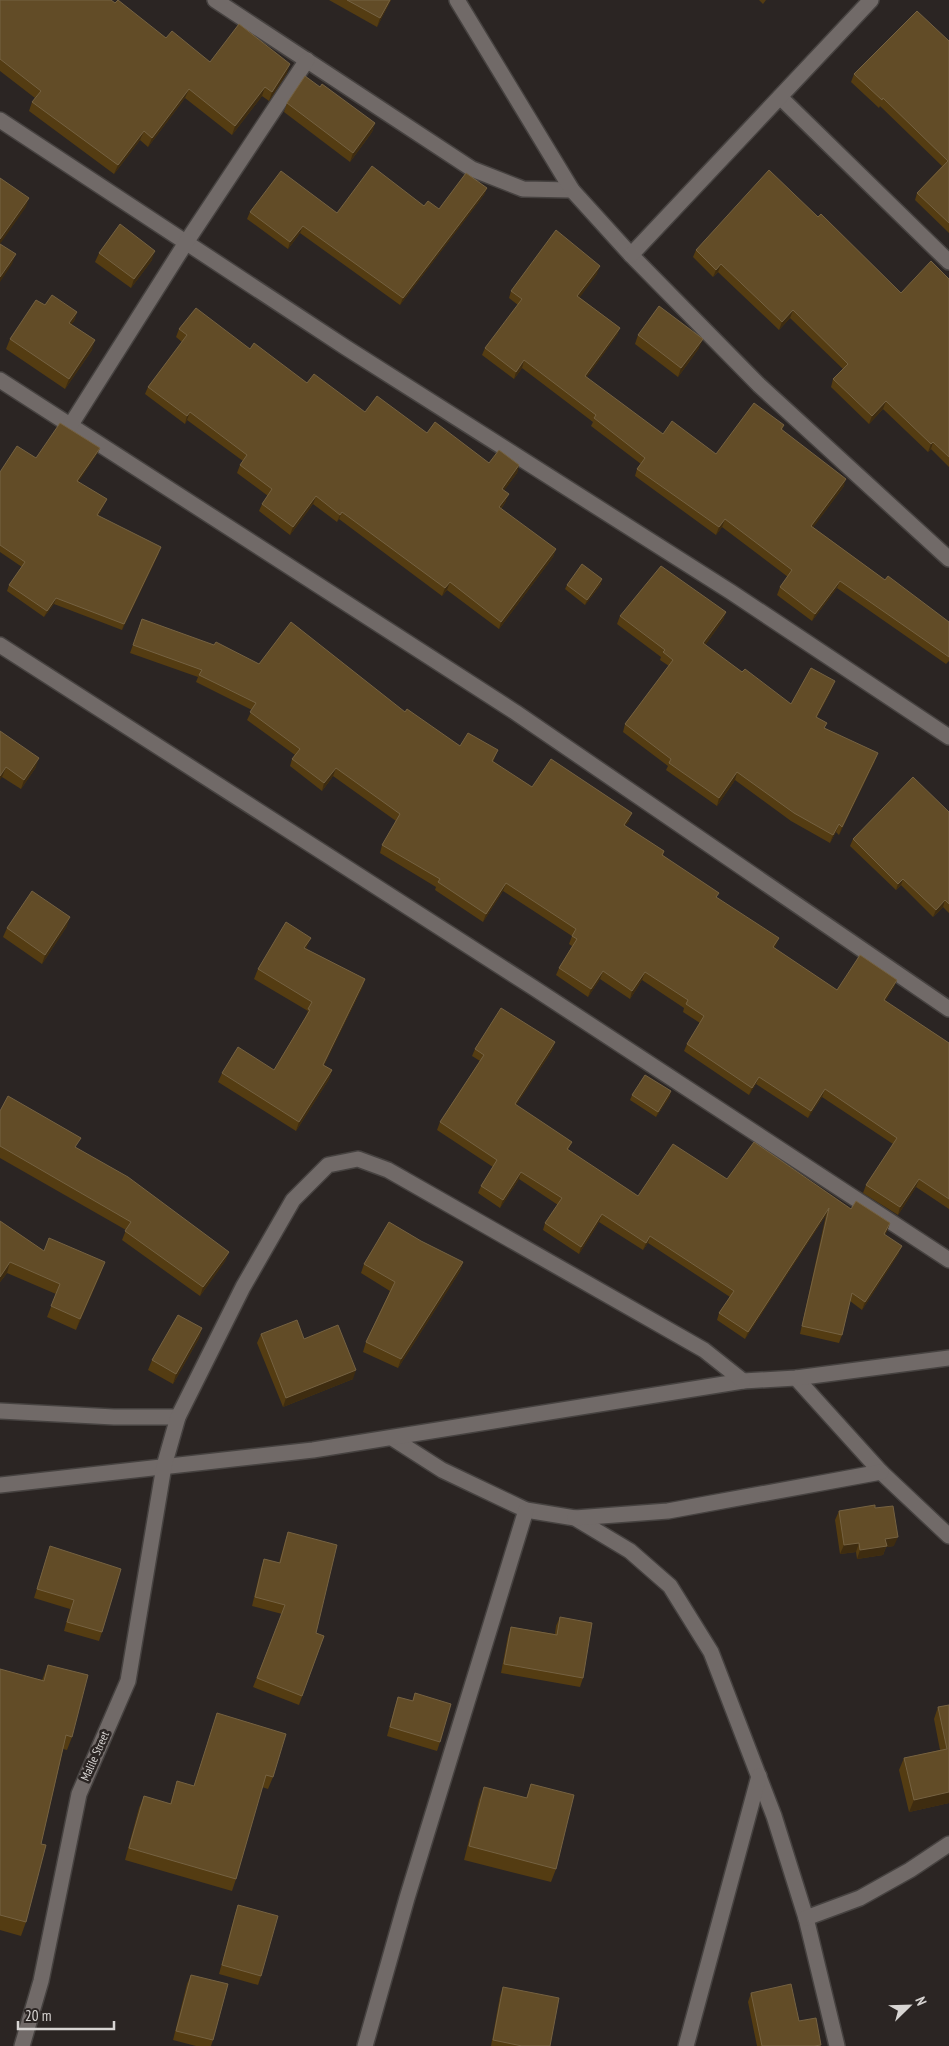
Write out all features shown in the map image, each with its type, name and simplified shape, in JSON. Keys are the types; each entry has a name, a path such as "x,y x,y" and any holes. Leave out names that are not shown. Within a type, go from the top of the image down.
{"street":[{"path":"215,0 472,170 523,189 572,190"},
{"path":"457,0 572,190 631,255 759,385 949,559"},
{"path":"631,255 871,0"},
{"path":"70,426 187,241 307,60"},
{"path":"780,97 949,262"},
{"path":"0,120 345,346 731,592 949,737"},
{"path":"0,380 515,712 949,1009"},
{"path":"0,645 534,988 949,1260"},
{"name":"Malile Street","path":"22,2046 41,1981 79,1794 128,1681 152,1552 164,1466 178,1417 243,1288 292,1200 328,1165 358,1159 388,1170 704,1350 743,1381"},
{"path":"0,1486 314,1450 743,1381 796,1378 949,1358"},
{"path":"796,1378 881,1472 949,1536"},
{"path":"0,1410 114,1418 178,1417"},
{"path":"392,1438 442,1470 526,1510 575,1518 668,1511 881,1472"},
{"path":"365,2046 407,1898 526,1510"},
{"path":"575,1518 630,1551 670,1586 711,1652 774,1816 806,1918 837,2046"},
{"path":"686,2046 759,1776"},
{"path":"806,1918 860,1898 910,1870 949,1844"}],"building":[{"path":"0,0 111,0 115,3 118,0 166,38 172,31 210,62 239,24 290,64 272,92 265,87 235,126 189,89 152,138 144,131 118,165 32,102 41,91 0,59"},
{"path":"347,0 390,0 380,18"},
{"path":"917,11 949,41 949,223 917,193 948,161 883,98 882,100 854,74"},
{"path":"305,76 320,87 322,84 375,123 353,153 287,103"},
{"path":"372,166 424,206 428,201 439,209 466,173 487,188 403,298 303,226 290,242 250,212 281,171 337,213"},
{"path":"769,170 818,217 821,214 901,293 931,261 949,279 949,457 933,442 931,444 886,401 872,416 833,379 848,364 793,310 782,322 721,264 716,270 696,250"},
{"path":"0,178 29,198 0,239"},
{"path":"120,224 155,251 134,279 99,253"},
{"path":"556,230 600,266 577,296 620,328 585,376 663,434 672,421 716,454 754,403 784,425 781,429 846,479 811,526 885,580 888,576 949,622 949,657 840,581 815,614 780,587 792,570 725,519 719,527 637,469 645,458 594,418 596,415 524,360 516,372 485,348 522,299 511,291"},
{"path":"0,244 16,254 0,277"},
{"path":"52,295 77,312 69,323 95,340 69,379 10,339 36,300 45,305"},
{"path":"659,306 703,339 681,368 638,335"},
{"path":"196,308 250,349 254,343 307,383 314,374 365,412 377,396 427,433 435,422 489,463 499,450 519,465 502,489 509,494 499,507 556,549 501,622 450,582 445,588 342,512 340,515 316,496 293,527 262,504 272,489 240,465 247,455 190,412 187,416 148,387 187,335 179,329"},
{"path":"60,423 100,448 77,481 107,499 97,515 161,547 124,624 56,598 47,611 9,585 25,562 0,545 0,472 17,446 36,458"},
{"path":"582,564 602,579 587,600 567,585"},
{"path":"661,566 726,612 703,643 742,672 745,669 791,704 811,668 835,681 816,717 827,723 824,728 878,753 842,827 839,824 833,835 794,813 737,772 719,798 669,763 671,759 625,724 673,660 663,652 665,650 620,616"},
{"path":"142,619 214,645 216,642 259,664 291,622 405,712 407,709 460,746 468,733 498,750 492,761 532,787 551,759 632,813 624,825 664,851 662,855 719,893 716,897 779,938 773,947 837,990 860,955 897,980 884,1000 949,1043 949,1199 919,1179 900,1207 866,1185 897,1138 825,1089 811,1111 759,1077 752,1088 687,1044 704,1016 686,1004 688,1000 645,972 632,991 603,971 591,989 559,968 577,939 572,936 576,929 506,883 486,914 438,882 440,879 382,845 400,814 336,768 324,783 292,759 300,749 250,712 256,703 199,675 202,670 133,645"},
{"path":"0,731 39,758 24,780 6,767 0,776"},
{"path":"913,777 949,812 949,904 945,900 936,910 903,879 898,884 853,839"},
{"path":"32,891 70,917 45,955 7,928"},
{"path":"286,922 311,938 304,948 365,979 323,1065 332,1070 299,1122 222,1073 238,1047 274,1070 310,1010 308,1009 312,1002 258,969"},
{"path":"501,1008 555,1042 515,1104 572,1142 567,1149 638,1196 673,1144 727,1179 754,1142 851,1209 856,1201 890,1223 884,1234 902,1246 865,1302 852,1293 842,1335 802,1326 829,1208 748,1332 719,1313 734,1291 650,1236 646,1243 602,1214 581,1247 545,1223 562,1198 521,1172 503,1200 481,1186 497,1160 440,1122 484,1055 475,1049"},
{"path":"645,1075 671,1091 658,1112 632,1095"},
{"path":"8,1096 81,1138 75,1147 128,1177 229,1252 203,1287 125,1231 131,1222 0,1146 0,1111"},
{"path":"0,1221 44,1251 49,1238 105,1262 80,1319 51,1306 60,1284 10,1262 0,1277"},
{"path":"389,1222 463,1262 401,1359 366,1342 395,1282 364,1264"},
{"path":"178,1315 202,1328 176,1374 152,1360"},
{"path":"297,1320 304,1339 338,1325 356,1370 286,1398 261,1334"},
{"path":"875,1505 875,1508 893,1506 898,1537 885,1539 887,1546 860,1550 859,1543 844,1545 839,1511"},
{"path":"288,1532 337,1545 316,1633 324,1636 302,1696 257,1678 285,1605 255,1597 264,1559 280,1563"},
{"path":"50,1546 121,1569 102,1632 67,1622 74,1600 37,1589"},
{"path":"560,1617 592,1623 583,1678 504,1664 511,1627 557,1635"},
{"path":"48,1665 88,1675 72,1737 66,1735 41,1844 46,1845 26,1922 0,1915 0,1669 44,1681"},
{"path":"415,1693 451,1704 440,1742 390,1727 398,1697 413,1701"},
{"path":"949,1705 949,1792 914,1800 904,1758 947,1749 938,1707"},
{"path":"217,1713 286,1734 273,1777 266,1775 236,1879 129,1848 144,1796 171,1804 177,1781 194,1786"},
{"path":"531,1784 574,1795 556,1869 469,1846 484,1787 527,1798"},
{"path":"238,1905 278,1916 261,1976 222,1965"},
{"path":"191,1975 228,1984 213,2040 176,2031"},
{"path":"791,1984 799,2021 816,2018 821,2045 762,2046 751,1993"},
{"path":"503,1987 559,1998 550,2046 522,2046 493,2040"}]}
